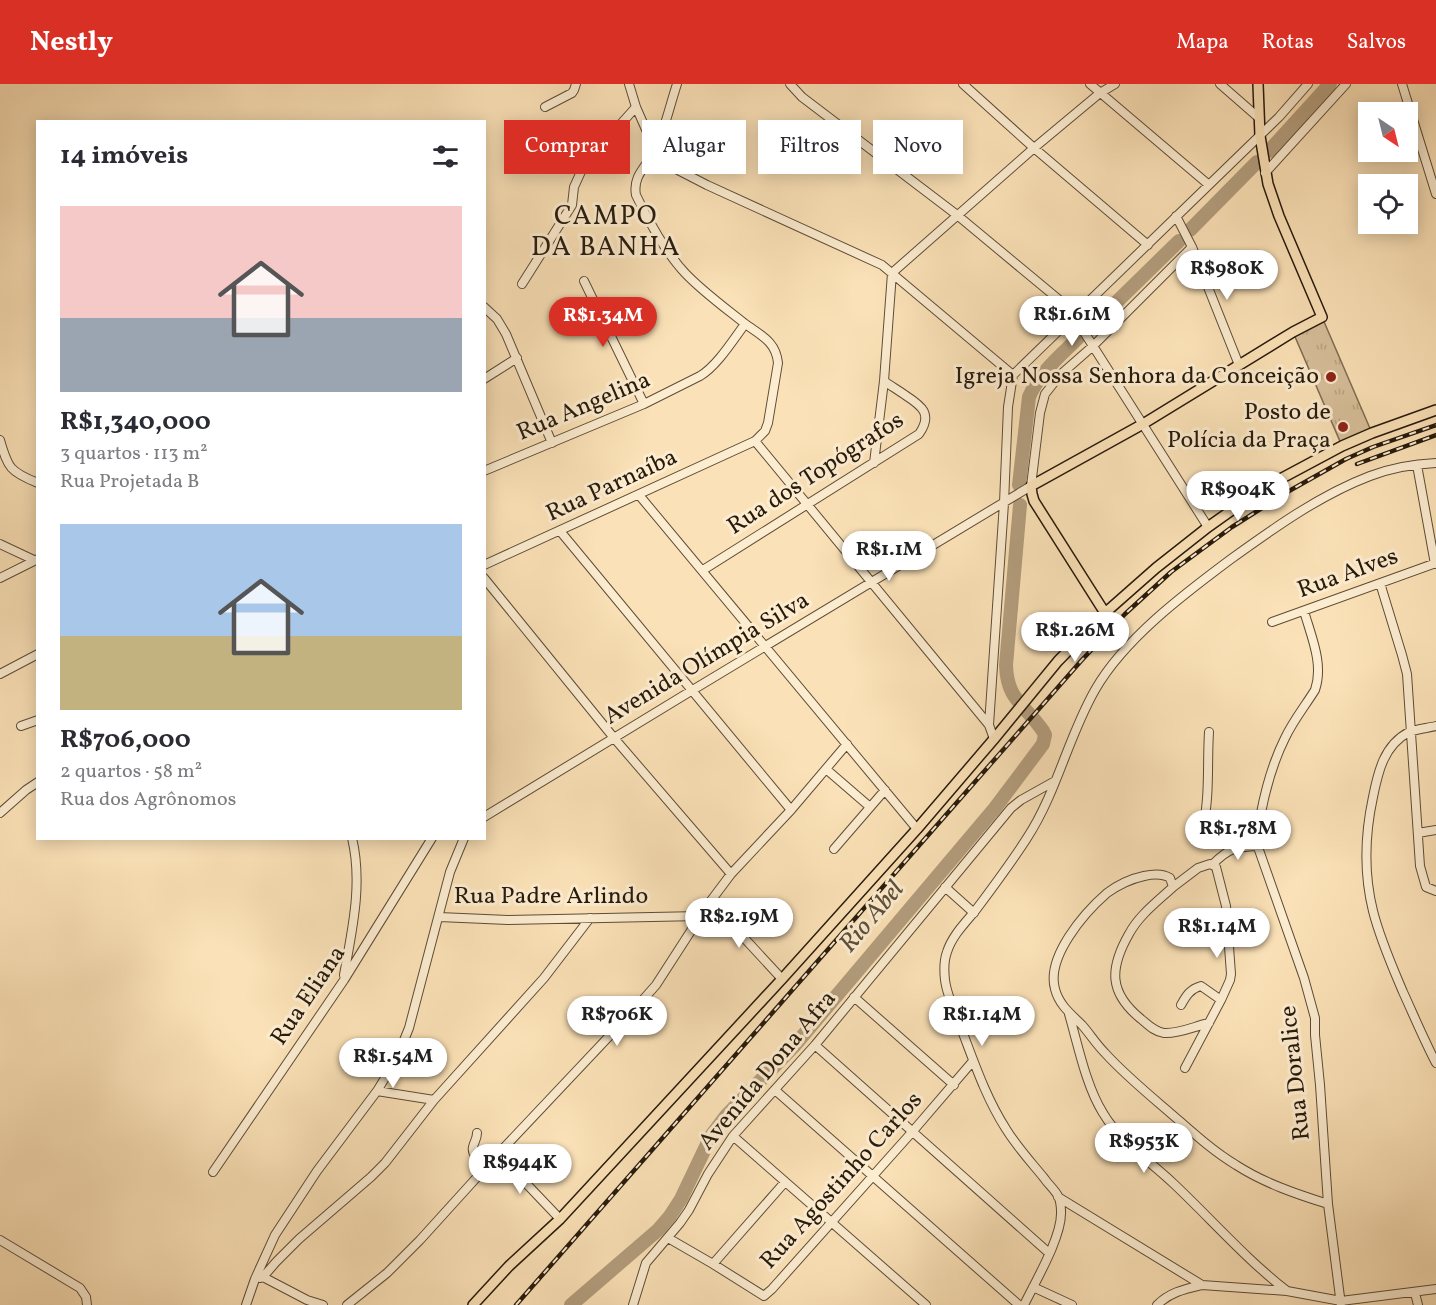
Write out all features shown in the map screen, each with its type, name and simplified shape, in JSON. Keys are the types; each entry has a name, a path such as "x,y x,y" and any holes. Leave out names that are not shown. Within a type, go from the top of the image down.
{"main road":[{"path":"1258,84 1264,170"},
{"name":"Avenida Olímpia Silva","path":"1028,488 1143,424 1293,332 1322,317 1279,216 1264,170"},
{"path":"473,1305 509,1266 560,1219 782,979 917,829 1058,661 1105,612 1208,527 1256,493 1342,446 1436,410"},
{"path":"1028,488 1035,503 1105,612"}],"street":[{"path":"545,107 572,93 576,84"},
{"path":"629,84 642,121"},
{"path":"665,120 677,84"},
{"path":"790,84 802,97 957,215 1063,303 1074,316 1208,527"},
{"path":"963,84 1034,148 1148,244"},
{"path":"1090,84 1209,185"},
{"path":"874,463 884,381 892,273 1034,148 1100,93 1115,84"},
{"path":"1220,84 1259,118"},
{"path":"989,725 1007,501 1008,407 1013,375 1148,244 1178,219 1209,185 1261,141 1308,84"},
{"path":"1264,170 1346,84"},
{"path":"1402,84 1436,194"},
{"path":"522,284 572,205 574,187 584,165 636,107"},
{"path":"642,169 636,180 635,191 638,201 673,259 685,273 745,324 769,341 777,355 778,363 768,423 765,431 755,441 989,725 994,739"},
{"path":"685,174 872,260 892,273 1013,375"},
{"path":"1178,219 1191,245 1239,365"},
{"path":"1028,488 1045,394 1091,343 1191,245"},
{"path":"584,281 644,404"},
{"path":"486,310 501,325 552,443"},
{"name":"Rua Angelina","path":"486,470 644,404 705,373 745,324"},
{"path":"486,377 517,358"},
{"name":"Rua dos Topógrafos","path":"703,570 919,434 926,421 923,409 884,381"},
{"path":"0,440 6,459 14,471 36,482"},
{"name":"Rua Parnaíba","path":"486,564 755,441"},
{"path":"1202,1285 1058,1197 1008,1132 974,1061 951,1002 945,979 947,953 953,940 1029,835 1045,807 1064,757 1096,689 1108,671 1136,639 1204,580 1255,542 1313,505 1372,475 1436,463"},
{"path":"1417,465 1435,563"},
{"name":"Avenida Olímpia Silva","path":"486,816 1028,488"},
{"path":"639,495 917,829"},
{"path":"560,531 791,810"},
{"path":"0,544 36,560"},
{"path":"0,578 36,560"},
{"name":"Rua Alves","path":"1272,622 1435,563"},
{"path":"486,580 614,738 731,874"},
{"path":"1380,584 1405,664 1408,684 1420,866 1426,887 1436,891"},
{"name":"Rua Doralice","path":"1304,611 1319,665 1317,682 1315,690 1289,730 1270,773 1257,835 1257,846 1304,978 1315,1018 1328,1204 1341,1303"},
{"path":"0,674 36,655"},
{"path":"21,726 36,721"},
{"path":"1436,726 1411,732 1394,744 1387,753 1377,774 1367,842 1368,876 1373,911 1388,958 1436,1063"},
{"path":"1209,732 1208,796 1204,831 1210,836 1257,835"},
{"path":"347,1305 387,1273 420,1240 656,985 700,916 731,874 791,810 847,744"},
{"path":"826,769 870,807"},
{"name":"Avenida Dona Afra","path":"633,1305 645,1263 689,1210 708,1174 733,1136 815,1045 1011,808 1055,781"},
{"path":"0,813 36,784"},
{"path":"834,849 885,790"},
{"path":"1418,832 1436,831"},
{"path":"344,980 356,907 356,868 352,840"},
{"name":"Rua Eliana","path":"213,1172 344,980 431,840"},
{"path":"246,1305 275,1235 317,1171 377,1091 396,1060 409,1028 450,872 463,840"},
{"path":"1209,1023 1176,1032 1157,1032 1125,1005 1121,998 1116,984 1117,960 1130,932 1146,912 1173,887 1202,866 1213,864 1225,852 1257,846"},
{"path":"1185,1068 1221,1000 1231,974 1226,906 1218,870 1213,864"},
{"path":"1173,887 1170,878 1163,874 1148,875 1126,881 1108,892 1072,931 1060,954 1054,972 1055,990 1059,1000 1106,1055 1187,1129 1223,1157 1254,1176 1298,1195 1328,1204"},
{"path":"945,887 974,913"},
{"path":"707,906 735,927 782,979"},
{"name":"Rua Padre Arlindo","path":"439,917 508,920 700,916"},
{"path":"259,1278 378,1170 434,1100 544,978 590,918"},
{"path":"1181,1005 1191,990 1201,986 1221,1000"},
{"path":"854,998 954,1084"},
{"path":"1068,1012 1091,1088 1109,1123 1287,1291"},
{"path":"815,1045 1049,1253"},
{"name":"Rua Agostinho Carlos","path":"668,1238 764,1296 974,1061"},
{"path":"775,1090 1019,1305"},
{"path":"377,1091 434,1100"},
{"path":"477,1133 472,1151 477,1159 488,1167"},
{"path":"733,1136 926,1305"},
{"path":"498,1154 560,1219"},
{"path":"713,1264 784,1182"},
{"path":"1024,1305 1049,1253 1061,1219 1058,1197"},
{"path":"0,1240 80,1288 86,1297 87,1305"},
{"path":"259,1278 323,1305"},
{"path":"1157,1305 1177,1291 1202,1285 1287,1291 1341,1303 1436,1289"},
{"path":"1033,1287 1072,1305"},
{"path":"1415,1293 1418,1305"}],"green space":[{"path":"1322,317 1372,433 1342,446 1293,332"}],"waterway":[{"name":"Rio Abel","path":"1269,151 1330,84"},
{"name":"Rio Abel","path":"1190,230 1257,162"},
{"name":"Rio Abel","path":"1089,329 1179,241"},
{"name":"Rio Abel","path":"1019,485 1029,397 1044,373 1078,338"},
{"name":"Rio Abel","path":"571,1305 658,1230 670,1216 681,1199 711,1136 726,1116 795,1045 995,808 1043,744 1045,735 1043,731 1013,695 1007,677 1006,665 1020,505"}],"railway":[{"path":"516,1305 1081,661 1125,614 1171,572 1232,527 1289,491 1346,459 1436,425"},
{"path":"1357,464 1436,435"}],"place":[{"name":"Igreja Nossa Senhora da Conceição","path":"1331,377"},
{"name":"Posto de Polícia da Praça","path":"1343,427"}],"district":[{"name":"CAMPO DA BANHA","path":"606,232"}]}
